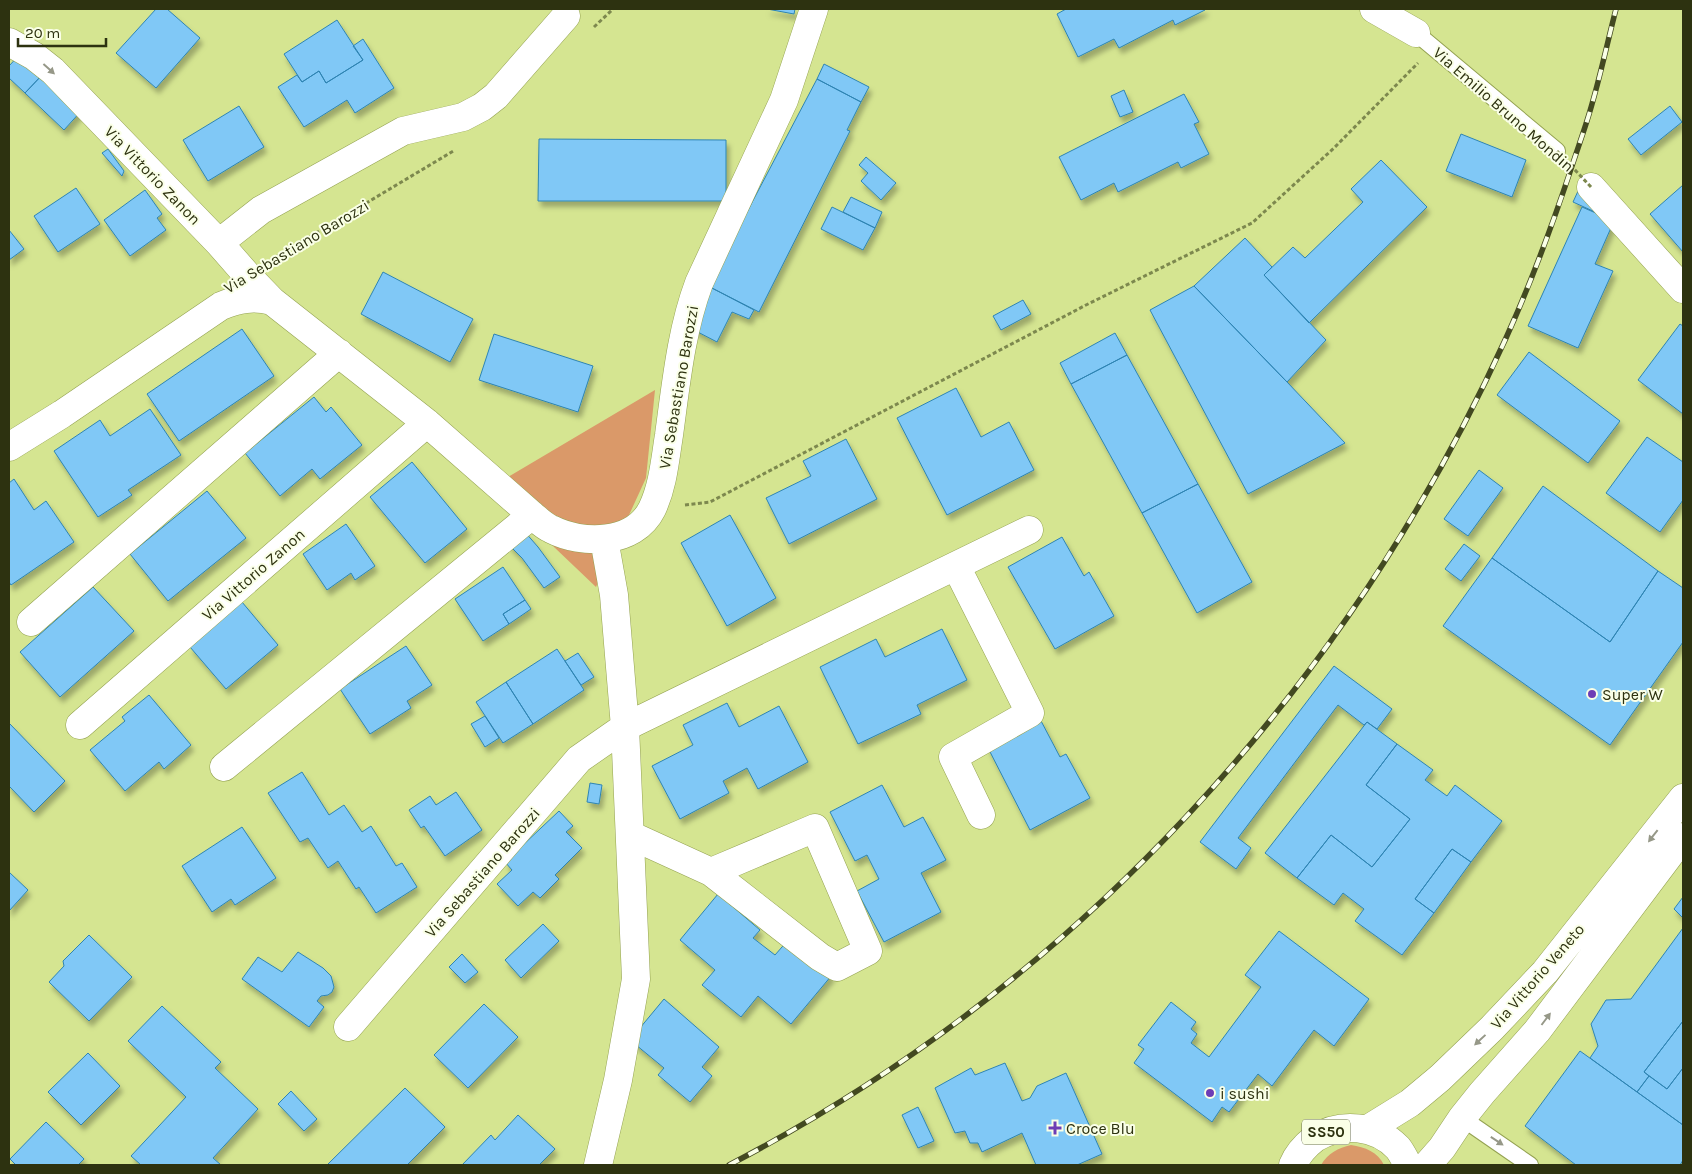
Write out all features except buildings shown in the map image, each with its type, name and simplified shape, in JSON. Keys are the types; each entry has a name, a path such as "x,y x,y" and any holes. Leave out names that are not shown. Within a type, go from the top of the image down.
{"street":[{"name":"Via Sebastiano Barozzi","path":"604,539 619,536 634,529 645,520 652,509 662,476 678,373 692,303 699,283 784,100 814,9"},
{"name":"Via Emilio Bruno Mondin","path":"1374,9 1425,40"},
{"path":"219,243 261,210 402,131 464,117 482,107 496,96 566,16"},
{"name":"Via Vittorio Zanon","path":"9,42 34,56 53,71 219,243 272,301 427,423 532,516 549,528 564,534 583,538 604,539"},
{"path":"1591,187 1683,289"},
{"path":"9,447 62,414 221,306 242,299 262,298 272,301"},
{"path":"31,622 339,353"},
{"name":"Via Vittorio Zanon","path":"80,725 427,423"},
{"path":"224,767 532,516"},
{"name":"Via Sebastiano Barozzi","path":"348,1027 579,759 625,727 1029,530"},
{"path":"598,1165 618,1080 636,979 625,727 614,595 604,539"},
{"path":"956,566 1030,713 953,757 981,815"},
{"name":"Via Vittorio Veneto","path":"1368,1129 1410,1103 1440,1078 1492,1028 1545,972 1683,798"},
{"path":"630,835 711,872 820,957 837,967 868,951 815,828 711,872"},
{"name":"Via Vittorio Veneto","path":"1427,1165 1442,1148 1462,1118 1537,1031 1683,836"},
{"name":"SS50","path":"1289,1163 1308,1143 1326,1131 1347,1127 1368,1129 1384,1137 1398,1149 1408,1165"}],"lane":[{"name":"Via Emilio Bruno Mondin","path":"1425,40 1557,150"},
{"path":"1462,1118 1530,1165"}],"path":[{"path":"593,28 614,9"},
{"path":"652,509 710,502 1086,305 1252,223 1334,148 1425,40"},
{"name":"Via Sebastiano Barozzi","path":"247,275 456,149"},
{"name":"Via Emilio Bruno Mondin","path":"1557,150 1591,187"}],"shaded area":[{"path":"655,390 646,478 596,587 491,487"},
{"path":"1351,1145 1370,1151 1384,1165 1321,1165 1334,1152"}],"railway":[{"path":"729,1165 855,1093 973,1010 1084,917 1186,816 1281,707 1365,591 1441,467 1506,338 1541,254 1582,136 1590,112 1616,9"}],"place":[{"name":"Super W","path":"1592,694"},
{"name":"i sushi","path":"1210,1093"},
{"name":"Croce Blu","path":"1055,1128"}]}
